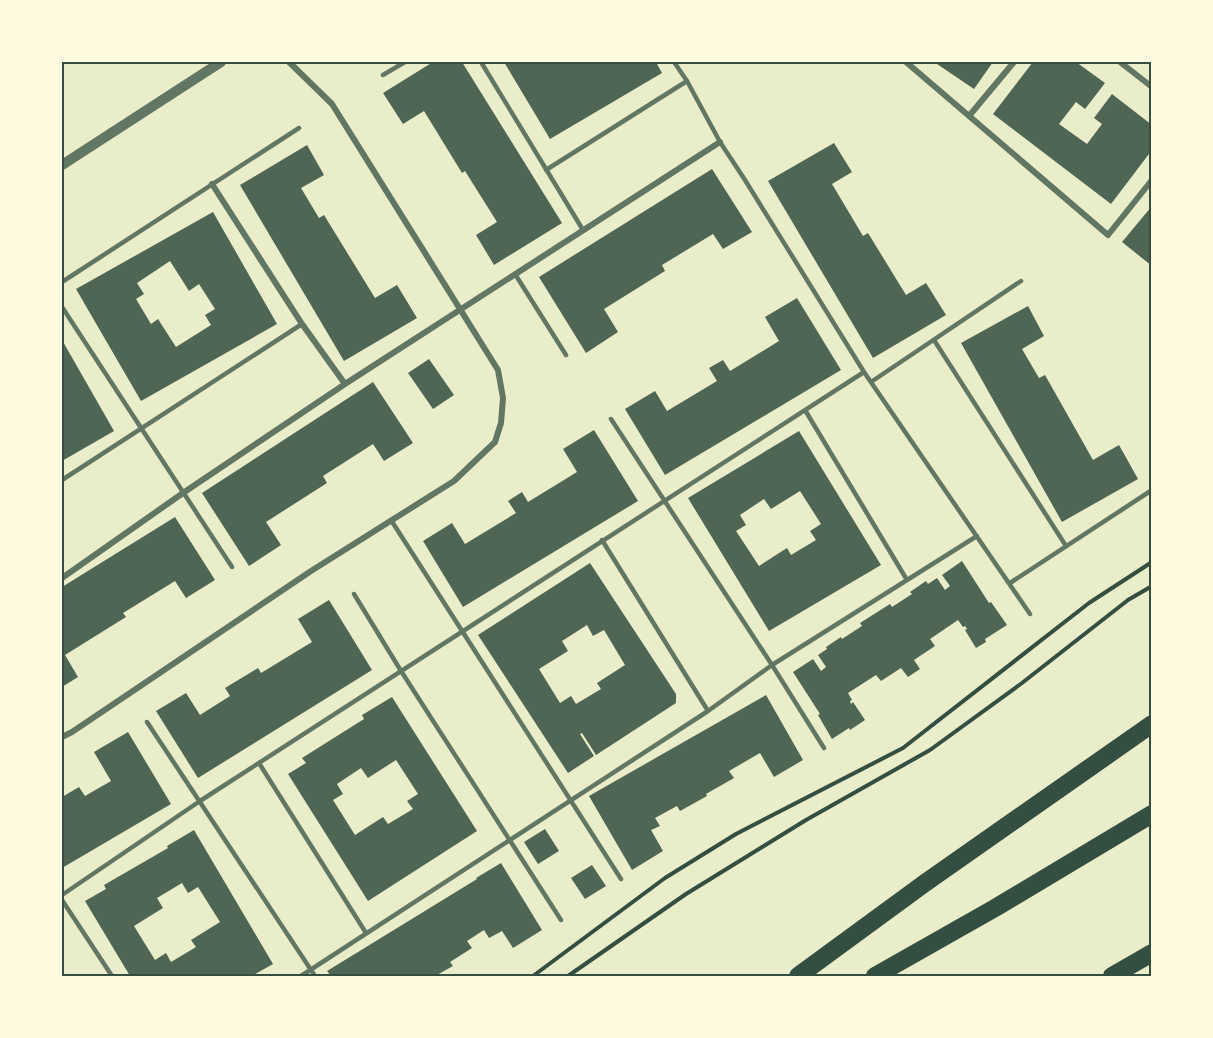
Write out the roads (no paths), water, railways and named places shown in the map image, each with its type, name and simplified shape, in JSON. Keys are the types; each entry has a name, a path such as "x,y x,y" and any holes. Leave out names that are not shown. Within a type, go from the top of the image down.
{"highway":[{"path":"798,976 925,883 1152,723"},
{"path":"875,976 995,908 1152,814"},
{"path":"1112,976 1152,952"}],"street":[{"path":"62,165 220,62"},
{"path":"62,736 72,732 311,571 454,481 495,442 501,423 503,398 498,370 332,104 290,62"},
{"path":"906,62 1108,235 1152,180"},
{"path":"969,116 1014,62"},
{"path":"1120,62 1152,87"},
{"path":"62,578 183,492 345,384 720,142"},
{"path":"212,184 302,324 345,384"}],"lane":[{"path":"383,75 405,62"},
{"path":"481,62 582,230"},
{"path":"674,62 720,142 864,372 1030,614"},
{"path":"546,170 687,81"},
{"path":"62,282 299,128"},
{"path":"515,274 566,355"},
{"path":"871,382 1021,281"},
{"path":"62,307 232,567"},
{"path":"62,480 302,324"},
{"path":"934,340 1066,546"},
{"path":"62,895 200,801 864,372"},
{"path":"805,410 907,580"},
{"path":"611,419 824,748"},
{"path":"1010,583 1152,490"},
{"path":"391,520 621,879"},
{"path":"301,976 708,711 772,665 977,536"},
{"path":"602,540 708,711"},
{"path":"354,594 561,921"},
{"path":"147,722 315,976"},
{"path":"260,763 366,933"},
{"path":"62,900 112,976"}]}
